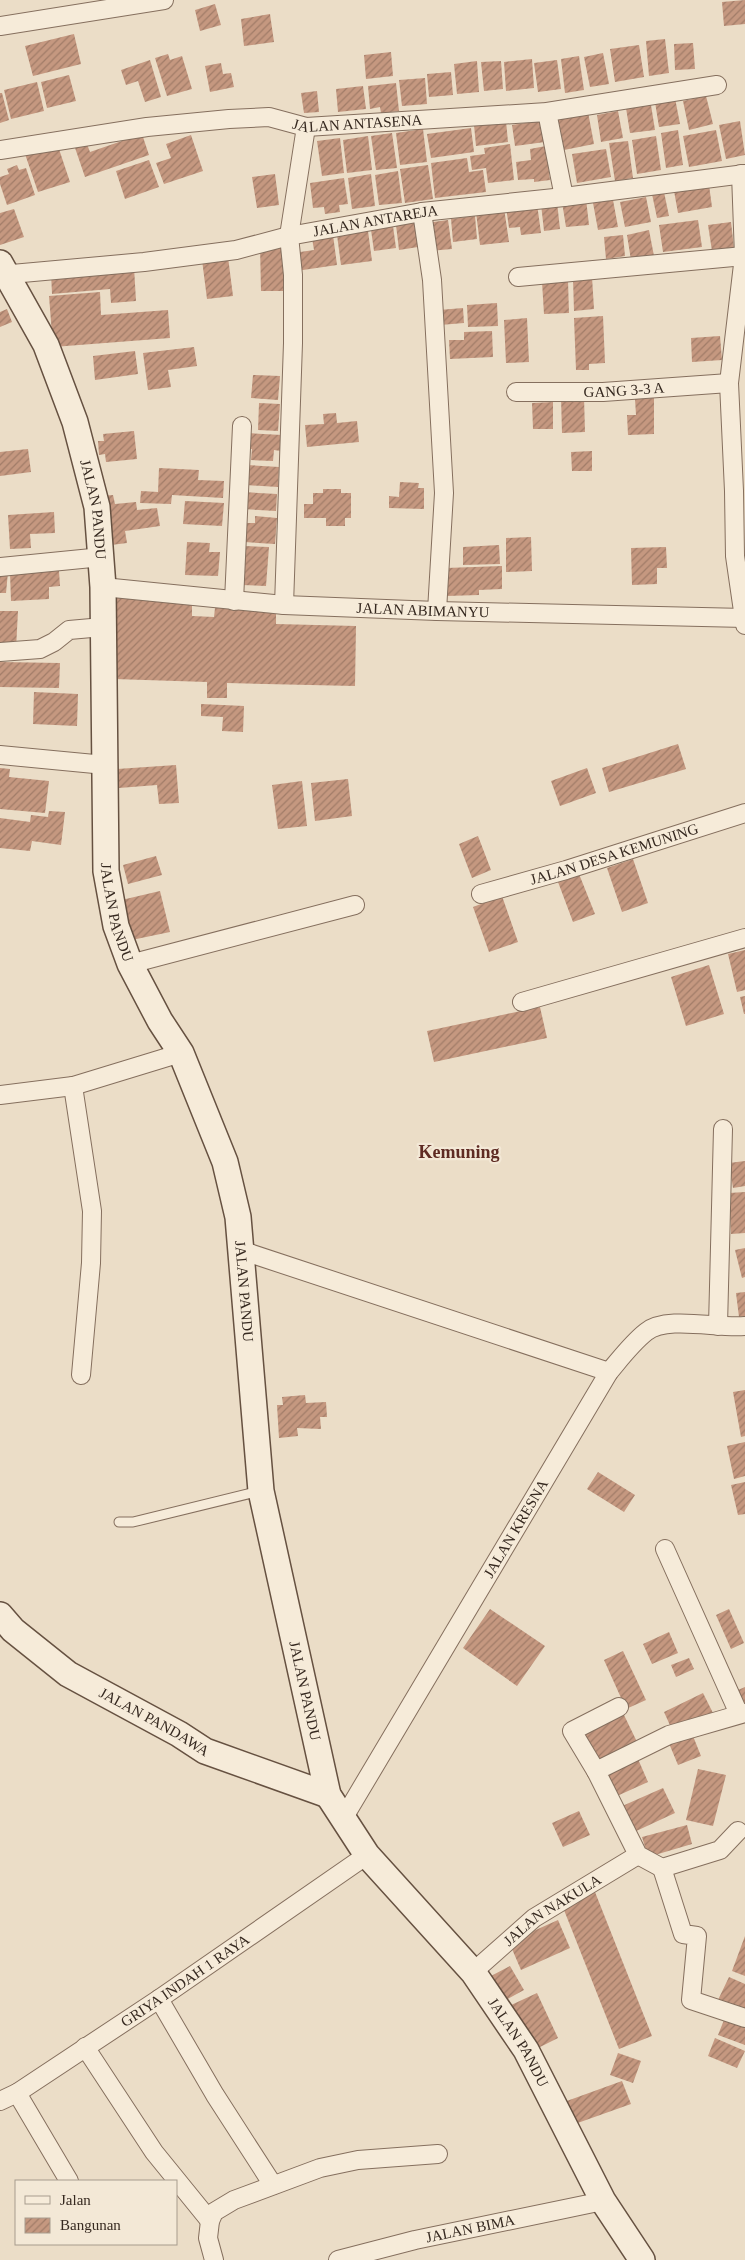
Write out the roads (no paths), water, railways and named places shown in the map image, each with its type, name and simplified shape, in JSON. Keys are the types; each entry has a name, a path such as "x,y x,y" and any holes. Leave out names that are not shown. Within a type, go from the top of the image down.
{"street":[{"path":"0,26 164,0"},
{"name":"JALAN ANTASENA","path":"0,150 147,127 230,119 269,117 306,126 547,112 717,85"},
{"path":"547,112 564,197"},
{"path":"284,605 293,343 293,275 289,236 306,126"},
{"path":"743,174 744,256 741,304 730,383 740,490 735,556 744,620"},
{"name":"JALAN ANTAREJA","path":"2,271 144,262 226,251 289,236 422,212 564,197 743,174"},
{"path":"422,212 432,280 444,493 437,611"},
{"path":"518,277 744,256"},
{"name":"JALAN PANDU","path":"2,271 46,345 75,422 97,507 104,586 106,871 116,926 130,964 160,1021 181,1053 225,1162 238,1217 261,1491 328,1795 367,1855 473,1972 526,2050 603,2201 642,2260"},
{"name":"GANG 3-3 A","path":"516,392 604,392 730,383"},
{"path":"234,601 242,426"},
{"path":"0,568 102,558"},
{"name":"JALAN ABIMANYU","path":"104,586 284,605 744,620"},
{"path":"0,652 40,650 69,630 103,626"},
{"path":"0,755 105,765"},
{"name":"JALAN DESA KEMUNING","path":"481,894 566,870 745,813"},
{"path":"130,964 355,905"},
{"path":"522,1002 745,938"},
{"path":"0,1095 73,1086 181,1053"},
{"path":"73,1086 92,1211 92,1263 81,1375"},
{"path":"718,1326 722,1129"},
{"path":"240,1250 609,1372"},
{"name":"JALAN KRESNA","path":"343,1820 609,1372 646,1331 661,1326 682,1324 745,1326"},
{"path":"596,1771 669,1735 742,1713 665,1549"},
{"name":"JALAN PANDAWA","path":"0,1615 13,1630 68,1674 179,1734 205,1751 328,1795"},
{"path":"619,1707 572,1731 596,1771 638,1855 662,1868 683,1934 697,1936 691,2000 745,2018"},
{"path":"662,1868 720,1850 738,1831"},
{"name":"GRIYA INDAH 1 RAYA","path":"0,2100 16,2093 159,1999 367,1855"},
{"name":"JALAN NAKULA","path":"473,1972 534,1918 638,1855"},
{"path":"159,1999 215,2095 273,2185"},
{"path":"85,2047 150,2145 178,2180"},
{"path":"16,2093 68,2180"},
{"path":"214,2260 208,2238 210,2221 214,2212 234,2200 320,2168 358,2160 438,2154"},
{"path":"178,2180 210,2221"},
{"name":"JALAN BIMA","path":"338,2260 415,2240 603,2201"}],"lane":[{"path":"119,1522 134,1522 261,1491"}],"district":[{"name":"Kemuning","path":"459,1152"}]}
